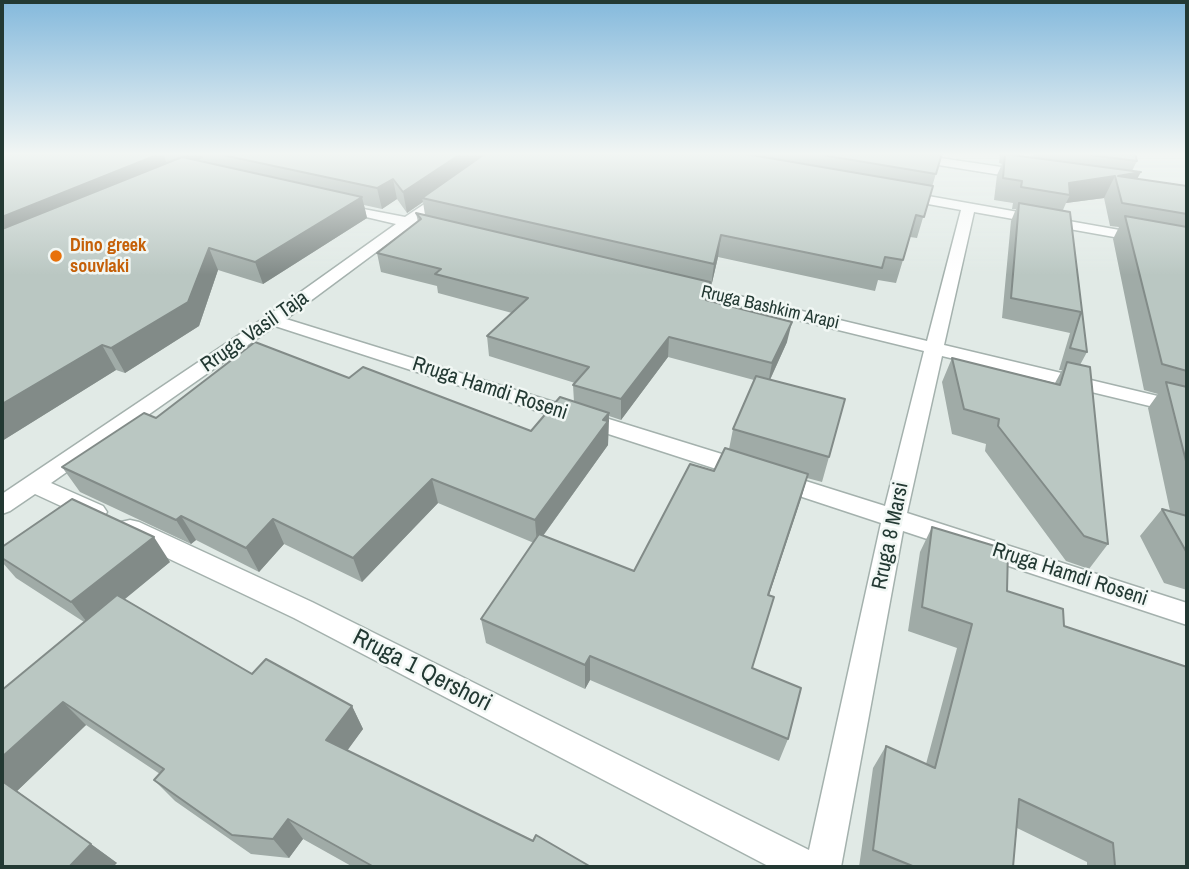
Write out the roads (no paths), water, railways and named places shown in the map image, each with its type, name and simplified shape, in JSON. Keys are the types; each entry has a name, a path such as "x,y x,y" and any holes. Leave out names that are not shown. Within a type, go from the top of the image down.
{"street":[{"name":"Rruga Vasil Taja","path":"2,505 273,320 446,194"},
{"path":"897,194 1187,246"},
{"path":"317,201 461,234"},
{"name":"Rruga 8 Marsi","path":"822,867 894,517 968,206"},
{"name":"Rruga Bashkim Arapi","path":"664,283 1187,408"},
{"name":"Rruga Hamdi Roseni","path":"273,320 894,517 1187,614"},
{"name":"Rruga 1 Qershori","path":"33,484 303,610 806,867"}],"place":[{"name":"Dino greek souvlaki","path":"56,256"}]}
